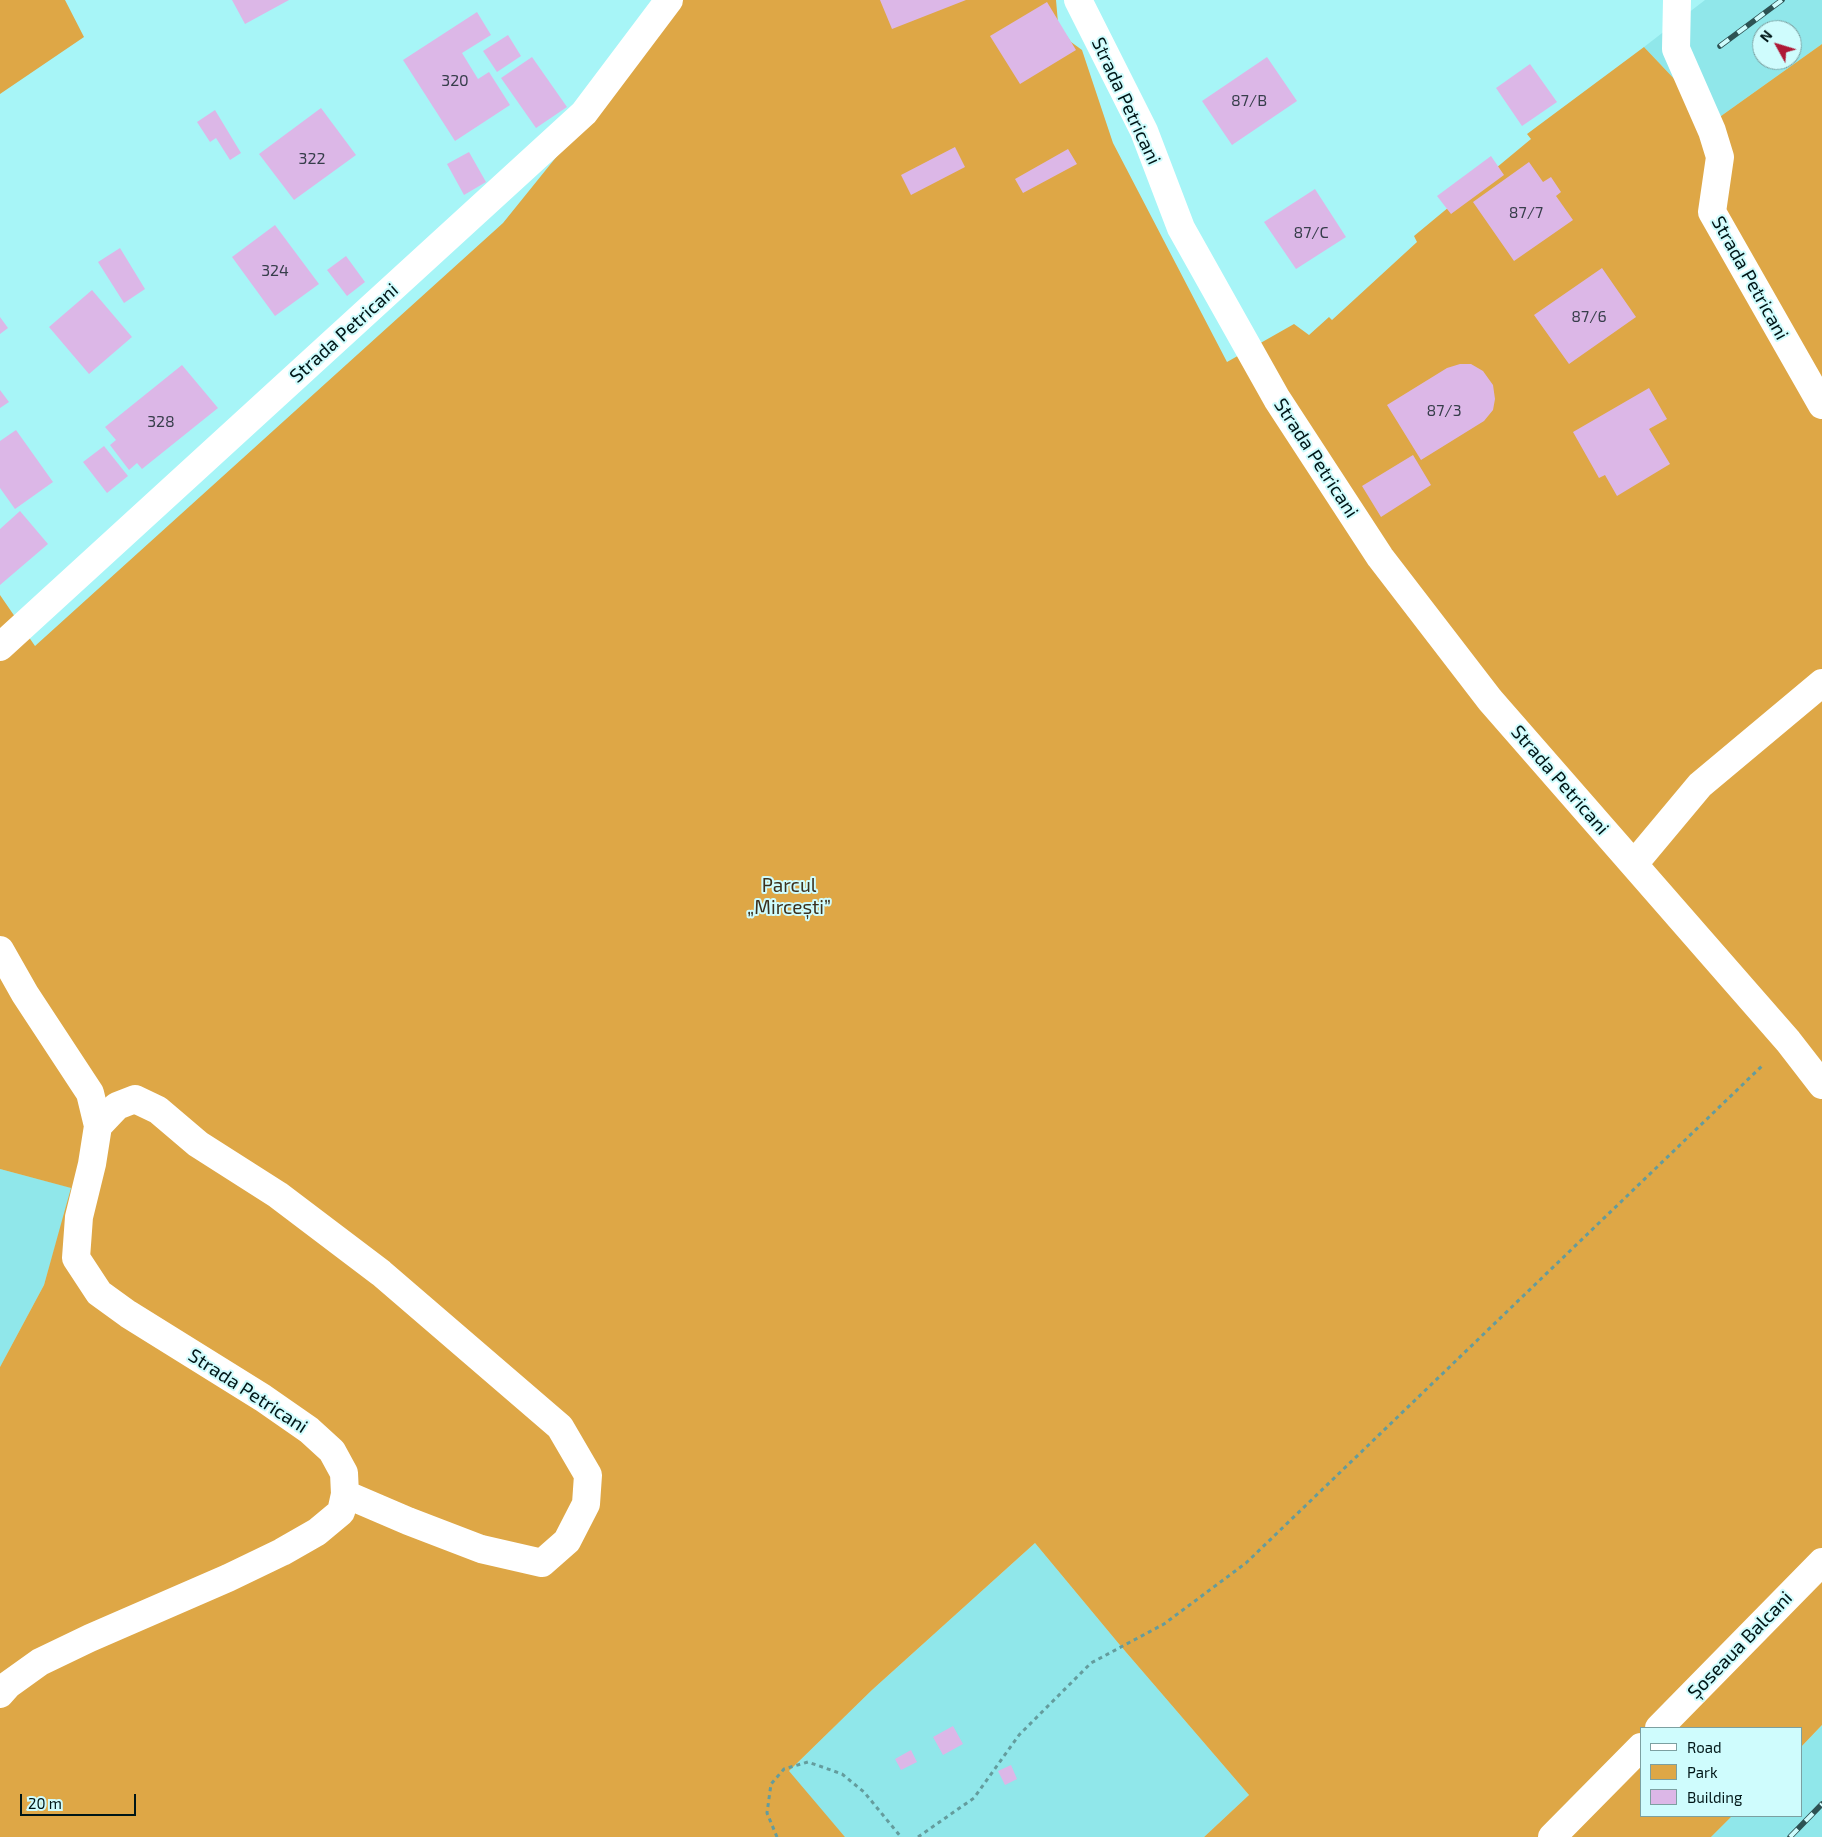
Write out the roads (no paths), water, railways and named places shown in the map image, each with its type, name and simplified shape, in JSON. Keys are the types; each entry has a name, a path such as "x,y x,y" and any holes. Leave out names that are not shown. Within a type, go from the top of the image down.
{"street":[{"name":"Strada Petricani","path":"0,647 584,113 669,0"},
{"name":"Strada Petricani","path":"1078,0 1144,131 1181,228 1277,399 1380,557 1490,700 1788,1041 1822,1085"},
{"name":"Strada Petricani","path":"1677,0 1676,49 1712,131 1720,157 1712,212 1822,406"},
{"path":"1634,864 1700,785 1822,682"},
{"name":"Strada Petricani","path":"0,950 25,994 90,1093 98,1126 80,1217 76,1258 99,1293 128,1314 263,1398 309,1430 332,1451 336,1458 344,1473 345,1494 341,1512 317,1532 228,1578 90,1638 40,1662 8,1685 0,1694"},
{"path":"98,1126 117,1106 135,1099 158,1110 198,1144 278,1195 381,1273 560,1427 588,1475 586,1504 567,1541 542,1563 481,1549 408,1522 345,1494"},
{"name":"Șoseaua Balcani","path":"1660,1727 1822,1562"},
{"path":"1552,1837 1640,1748"}],"railway":[{"path":"1720,46 1782,0"},
{"path":"1790,1837 1822,1804"}],"park label":[{"name":"Parcul „Mircești”","path":"789,897"}]}
